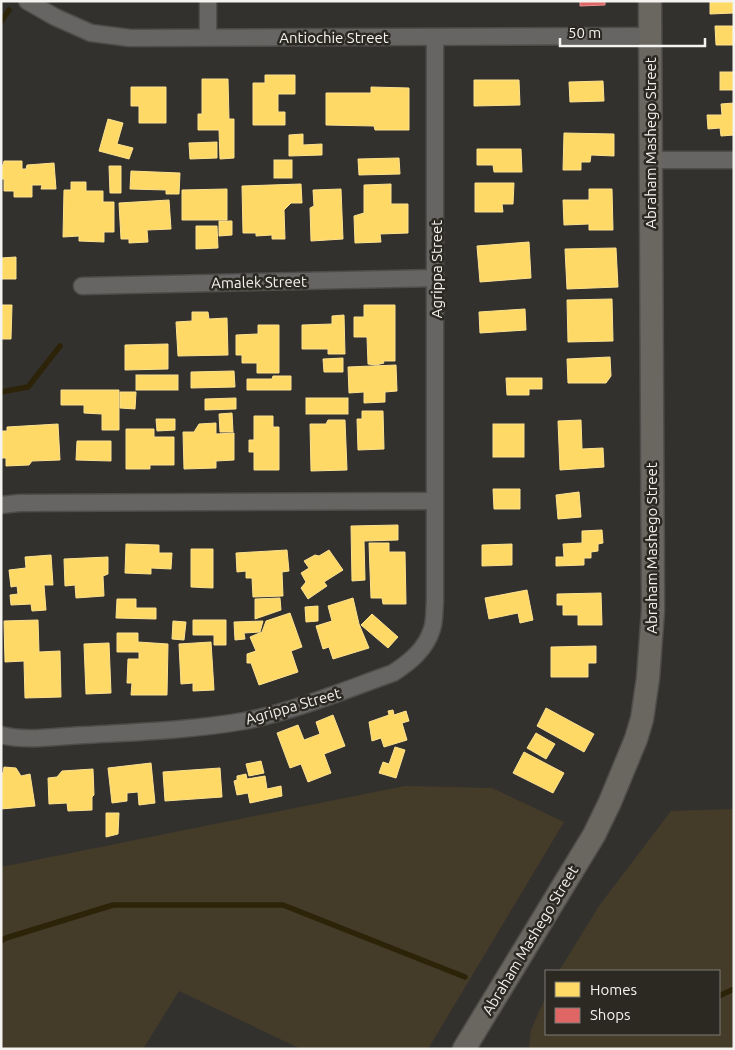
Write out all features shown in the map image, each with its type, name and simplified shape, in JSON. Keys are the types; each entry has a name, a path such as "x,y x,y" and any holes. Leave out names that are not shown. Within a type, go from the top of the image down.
{"main road":[{"name":"Abraham Mashego Street","path":"464,1049 599,826 636,739 642,719 648,678 653,610 650,1"}],"street":[{"name":"Antiochie Street","path":"27,1 55,17 92,33 130,38 650,36"},
{"path":"208,1 208,37"},
{"name":"Agrippa Street","path":"1,735 26,738 150,732 246,720 288,709 393,673 410,662 423,648 433,628 435,601 436,37"},
{"path":"650,160 734,160"},
{"name":"Amalek Street","path":"82,286 436,278"},
{"path":"1,505 20,503 434,501"}],"shaded area":[{"path":"405,786 492,788 564,822 428,1049 301,1049 179,991 143,1049 1,1049 1,867"},
{"path":"734,809 734,1049 529,1049 531,1030 545,998 545,1035 720,1035 720,970 560,970 599,906 671,811"}],"building: Homes":[{"path":"710,1 734,1 734,13 710,14"},
{"path":"715,26 733,26 733,45 716,45"},
{"path":"720,72 734,72 734,90 720,90"},
{"path":"265,75 295,75 295,94 278,94 278,112 285,112 285,125 253,125 253,83 265,83"},
{"path":"202,79 228,79 229,119 234,119 234,158 220,159 219,130 198,130 198,114 202,114"},
{"path":"474,80 519,80 520,105 474,106"},
{"path":"603,81 604,101 570,102 569,82"},
{"path":"131,87 166,87 166,123 139,123 139,106 131,106"},
{"path":"371,87 409,88 409,130 375,130 374,126 326,125 326,93 371,93"},
{"path":"734,103 734,135 721,136 720,128 708,129 707,115 722,115 721,104"},
{"path":"108,119 123,123 117,144 133,148 129,159 99,151"},
{"path":"564,133 614,134 614,156 591,155 590,162 581,162 581,170 563,170"},
{"path":"303,134 303,145 322,144 322,155 289,156 289,135"},
{"path":"217,142 217,158 190,159 189,143"},
{"path":"477,149 521,149 522,172 494,172 493,165 477,165"},
{"path":"399,158 400,174 359,175 358,159"},
{"path":"274,160 292,160 292,178 274,178"},
{"path":"4,161 22,161 22,169 26,169 27,165 54,163 56,189 41,189 42,185 32,185 32,197 14,197 14,191 4,191 4,179 1,179 1,165 3,165"},
{"path":"109,166 121,166 121,193 110,193"},
{"path":"131,171 180,173 179,194 166,194 166,190 130,189"},
{"path":"71,182 86,182 86,191 103,191 103,202 114,202 114,232 104,232 104,242 79,241 79,236 63,237 64,190 71,190"},
{"path":"475,183 514,183 513,204 502,204 503,212 475,212"},
{"path":"301,184 302,203 291,203 284,210 285,239 272,239 272,235 256,236 256,233 243,233 242,186"},
{"path":"391,184 391,204 408,204 408,233 380,234 381,242 355,243 354,216 364,213 364,185"},
{"path":"227,189 227,220 182,220 182,190"},
{"path":"341,189 343,239 311,241 310,208 314,206 313,190"},
{"path":"589,189 612,189 613,230 589,230 589,224 564,225 563,200 589,200"},
{"path":"169,200 171,229 147,230 148,242 129,243 129,239 121,239 119,203"},
{"path":"219,221 232,221 232,235 219,236"},
{"path":"196,226 217,226 218,248 196,249"},
{"path":"529,242 531,278 480,282 477,246"},
{"path":"616,248 618,287 567,289 565,249"},
{"path":"16,257 16,279 1,279 1,258"},
{"path":"612,299 613,341 568,342 567,300"},
{"path":"1,305 12,305 11,339 1,339"},
{"path":"364,305 395,305 395,361 383,361 384,363 376,365 368,364 367,337 354,337 354,317 364,317"},
{"path":"525,309 526,330 480,333 479,312"},
{"path":"192,312 208,312 209,319 227,318 228,355 178,356 176,322 192,321"},
{"path":"344,315 345,354 328,354 328,349 302,349 302,325 332,324 332,316"},
{"path":"258,325 279,325 279,373 257,373 257,363 242,363 242,355 236,355 236,335 258,334"},
{"path":"168,344 168,369 125,370 125,345"},
{"path":"610,357 611,376 606,383 568,383 567,359"},
{"path":"343,358 343,372 324,372 323,359"},
{"path":"396,365 397,391 385,392 385,402 364,403 364,392 349,393 348,367"},
{"path":"234,371 235,387 191,388 191,372"},
{"path":"136,375 178,375 178,390 136,390"},
{"path":"273,376 291,376 291,390 247,390 247,379 272,379"},
{"path":"506,378 542,378 542,389 529,389 529,395 507,395"},
{"path":"61,390 119,390 119,430 102,430 102,414 84,413 84,405 61,405"},
{"path":"120,392 136,392 135,409 120,408"},
{"path":"236,398 236,409 205,410 205,399"},
{"path":"306,398 348,398 348,414 306,414"},
{"path":"362,411 383,411 384,449 358,450 357,419 362,419"},
{"path":"232,413 233,432 220,432 219,414"},
{"path":"254,416 273,416 273,427 279,427 279,470 254,470 254,452 249,452 249,440 254,440"},
{"path":"156,419 175,419 175,430 157,431"},
{"path":"328,420 345,420 347,470 311,471 310,424 326,424"},
{"path":"581,420 582,449 603,448 604,467 560,470 558,421"},
{"path":"216,423 216,434 234,433 234,460 216,461 216,468 184,469 183,432 194,432 199,424"},
{"path":"58,424 60,460 32,461 29,465 6,466 6,458 1,458 1,431 7,431 7,427"},
{"path":"493,424 524,424 524,457 493,457"},
{"path":"126,429 154,429 154,437 174,437 174,465 150,465 150,469 126,469"},
{"path":"77,441 111,441 111,461 76,460"},
{"path":"493,489 520,489 520,509 494,509"},
{"path":"579,492 581,517 558,519 556,495"},
{"path":"398,525 398,540 364,541 365,580 352,581 351,526"},
{"path":"602,530 603,543 598,544 598,551 591,552 591,558 584,558 584,565 556,566 556,557 564,557 563,544 582,543 582,531"},
{"path":"369,543 389,543 389,552 405,552 406,604 383,604 382,598 371,598"},
{"path":"126,544 159,545 159,553 172,553 171,569 151,568 151,574 125,573"},
{"path":"512,544 512,565 482,566 482,545"},
{"path":"191,549 213,549 213,588 191,587"},
{"path":"287,550 289,571 282,572 283,596 253,597 252,578 246,578 246,571 237,572 236,553"},
{"path":"329,550 343,570 324,582 327,586 308,599 301,588 306,582 301,573 309,568 304,561"},
{"path":"51,555 53,585 44,585 46,610 32,611 31,604 11,605 10,595 18,594 17,586 11,587 9,570 26,568 25,557"},
{"path":"108,557 108,574 103,576 104,596 76,598 75,585 65,586 64,559"},
{"path":"527,590 533,620 520,623 518,613 489,619 485,598"},
{"path":"601,593 602,625 578,625 578,615 563,615 563,605 557,605 557,594"},
{"path":"280,598 281,610 255,619 255,599"},
{"path":"353,598 359,624 369,648 333,659 329,647 323,649 316,626 332,621 328,606"},
{"path":"117,599 136,599 136,608 156,608 156,619 116,618"},
{"path":"318,606 318,621 306,622 305,607"},
{"path":"290,613 302,647 291,651 298,672 259,685 251,663 247,663 247,654 256,651 250,637 262,632 266,621"},
{"path":"372,614 398,637 388,648 361,625"},
{"path":"38,620 39,652 60,651 61,697 25,698 24,661 5,662 4,621"},
{"path":"193,620 226,620 226,645 214,645 214,635 193,635"},
{"path":"173,621 186,622 184,640 172,639"},
{"path":"263,621 260,632 244,633 245,639 235,640 234,622"},
{"path":"117,633 138,633 138,642 168,644 167,695 131,695 132,683 127,683 128,659 139,659 139,652 117,652"},
{"path":"211,642 214,690 193,691 193,683 181,684 179,644"},
{"path":"109,643 111,693 86,694 84,644"},
{"path":"596,646 596,663 588,663 588,677 551,677 551,647"},
{"path":"546,708 594,734 584,752 537,726"},
{"path":"393,710 394,715 406,711 409,721 402,723 407,740 384,747 381,738 372,741 369,722 389,715 388,711"},
{"path":"333,715 345,746 324,754 331,773 308,782 301,764 290,768 277,733 298,725 304,740 320,734 316,722"},
{"path":"536,733 555,744 546,759 527,748"},
{"path":"395,747 405,750 396,778 379,773 383,762 389,764"},
{"path":"524,752 564,773 553,793 513,773"},
{"path":"261,761 264,773 249,776 246,764"},
{"path":"151,763 155,803 139,805 138,792 127,793 127,801 112,803 108,768"},
{"path":"4,767 16,768 21,776 30,774 35,806 1,809 1,773 3,773"},
{"path":"220,768 222,797 165,801 163,772"},
{"path":"93,769 94,795 92,797 92,810 68,811 67,803 49,804 48,778 57,777 62,771"},
{"path":"246,774 247,779 265,776 267,789 281,786 282,796 250,803 248,793 237,795 234,781 237,780 237,776"},
{"path":"106,813 119,813 118,834 106,837"}],"building: Shops":[{"path":"580,1 605,1 605,5 580,6"}],"waterway":[{"path":"1,22 9,10"},
{"path":"1,392 28,387 60,346"},
{"path":"1,941 113,905 283,905 465,977"},
{"path":"720,996 734,989"}]}
